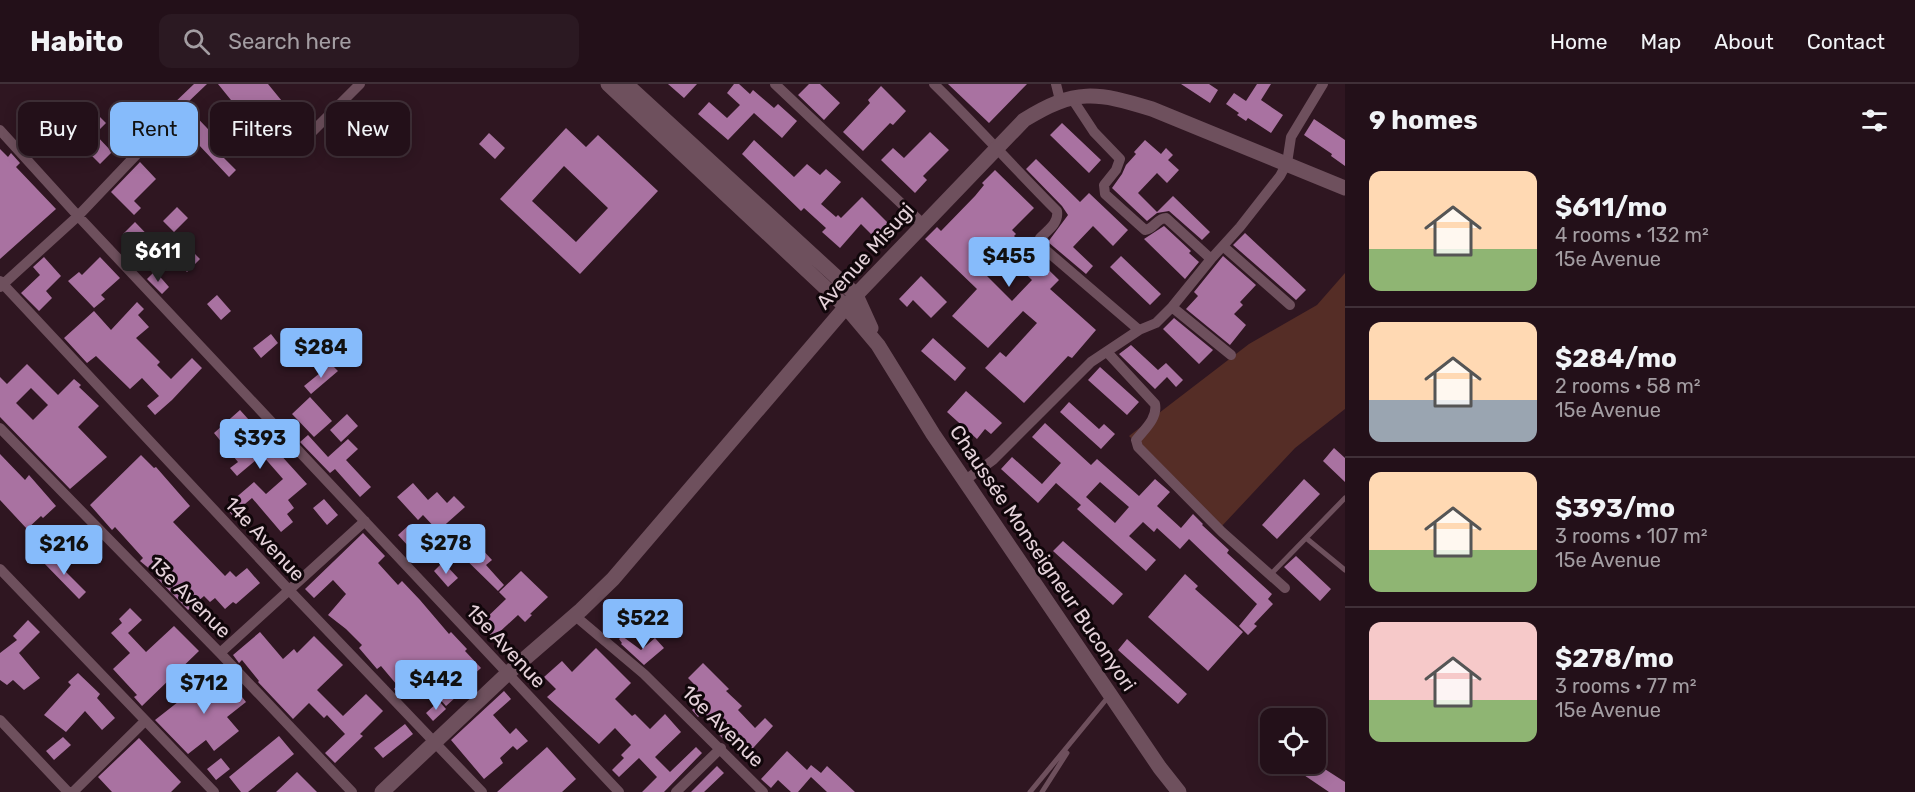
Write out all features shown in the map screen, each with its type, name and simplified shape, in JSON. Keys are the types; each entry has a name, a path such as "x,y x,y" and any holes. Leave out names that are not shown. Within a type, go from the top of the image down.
{"street":[{"path":"314,130 360,84"},
{"name":"Chaussée Monseigneur Buconyori","path":"608,84 634,91 856,295 878,345"},
{"path":"775,84 923,224"},
{"path":"933,84 997,147 1056,211 1058,217 1056,222 1040,238 1041,246 1139,330"},
{"path":"1056,84 1094,132 1120,159 1116,170 1104,185 1105,194 1145,230 1162,218 1166,218 1211,259"},
{"path":"964,481 993,460 1091,362 1139,330 1156,323 1172,307 1268,194 1287,163 1291,137 1323,84"},
{"name":"Chaussée Monseigneur Buconyori","path":"634,91 846,307 878,345 964,481 1160,768 1179,792"},
{"name":"Avenue Misugi","path":"382,792 507,674 578,613 613,579 856,295 1024,120 1066,99 1108,97 1142,105 1345,188"},
{"name":"15e Avenue","path":"0,130 619,792"},
{"path":"1,284 78,216 135,156"},
{"path":"1224,247 1290,305"},
{"name":"14e Avenue","path":"1,284 482,792"},
{"path":"1172,307 1232,355"},
{"path":"1107,352 1155,404 1156,414 1136,440 1138,447 1222,532 1285,588"},
{"name":"13e Avenue","path":"0,428 352,792"},
{"path":"220,653 365,521"},
{"path":"0,569 214,792"},
{"name":"16e Avenue","path":"578,613 721,748 764,792"},
{"path":"0,720 68,792"},
{"path":"73,792 145,721"},
{"path":"676,792 721,748"}],"lane":[{"path":"1271,574 1345,498"},
{"path":"1306,538 1345,570"},
{"path":"1030,792 1110,695"},
{"path":"1042,792 1079,734"}],"shaded area":[{"path":"1345,273 1345,409 1295,448 1221,527 1129,436 1249,344 1317,305"}],"building":[{"path":"194,84 207,84 188,102 175,102"},
{"path":"218,84 268,84 283,102 233,102"},
{"path":"668,84 697,84 684,98"},
{"path":"734,84 739,84 750,94 753,90 774,108 778,104 797,121 782,138 754,113 728,140 698,114 709,102 727,118 740,105 727,93"},
{"path":"809,84 820,84 840,103 824,120 798,95"},
{"path":"948,84 1027,84 989,123"},
{"path":"1181,84 1209,84 1218,90 1210,103"},
{"path":"1257,84 1271,84 1261,100 1283,115 1271,133 1248,118 1246,121 1226,104 1234,93 1246,101"},
{"path":"881,86 906,111 893,125 890,123 863,151 843,132 870,103 868,100"},
{"path":"98,115 106,123 98,131"},
{"path":"198,119 210,131 210,156 222,156 236,170 229,177 198,144"},
{"path":"1314,119 1345,140 1345,166 1304,135"},
{"path":"1062,123 1101,160 1089,173 1050,135"},
{"path":"566,128 586,147 598,135 658,191 580,274 500,199","holes":["564,166 608,208 576,242 532,201"]},
{"path":"930,132 949,150 923,176 927,180 915,193 881,160 893,148 904,158"},
{"path":"489,133 505,148 495,159 479,144"},
{"path":"98,137 110,150 110,154 100,164 92,156 98,156"},
{"path":"754,140 794,177 807,164 820,175 826,169 841,182 821,204 836,217 838,215 841,218 862,197 892,227 878,241 861,224 840,248 822,232 826,228 804,208 801,211 742,154"},
{"path":"1145,140 1161,154 1166,148 1173,155 1168,160 1179,170 1167,183 1157,173 1138,193 1157,212 1173,196 1210,232 1202,240 1169,211 1157,213 1147,221 1112,188 1126,165 1136,154 1134,152"},
{"path":"0,149 8,157 11,153 20,163 16,167 56,209 0,259"},
{"path":"1036,159 1080,202 1089,193 1128,230 1113,246 1093,226 1073,247 1093,266 1086,274 1048,242 1068,215 1026,169"},
{"path":"140,162 156,179 134,201 141,208 134,215 111,192"},
{"path":"995,170 1034,208 1012,230 1016,234 1014,236 1059,280 1050,289 1096,330 1072,358 1068,356 1024,403 985,368 1000,352 1006,357 1037,323 1023,311 988,348 952,316 977,289 925,239 937,227 941,231 975,196 984,185 982,183","holes":["1000,249 1032,280 1012,301 981,270"]},
{"path":"177,207 188,218 174,232 163,221"},
{"path":"135,222 160,248 174,233 200,259 187,272 174,259 161,272 123,234"},
{"path":"1164,226 1191,251 1189,253 1199,262 1185,279 1144,239"},
{"path":"1245,233 1306,290 1296,300 1233,245"},
{"path":"1121,256 1161,294 1150,305 1110,267"},
{"path":"1223,256 1256,285 1240,302 1243,305 1234,314 1246,325 1230,345 1186,309 1198,296 1194,292"},
{"path":"44,257 61,276 46,291 52,298 39,311 21,293 40,275 33,267"},
{"path":"100,257 120,278 101,295 105,299 94,308 68,281 79,272 82,275"},
{"path":"155,271 169,287 162,294 147,279"},
{"path":"921,276 947,302 931,318 913,300 907,307 899,299"},
{"path":"217,295 231,311 221,320 207,304"},
{"path":"137,302 144,309 138,315 149,327 136,338 160,362 157,365 171,379 192,358 202,368 155,415 147,406 159,396 142,378 130,389 96,356 87,363 64,338 94,311 111,330"},
{"path":"1174,318 1213,350 1199,364 1163,329"},
{"path":"271,334 278,343 261,358 253,348"},
{"path":"933,338 966,368 955,381 921,351"},
{"path":"1131,345 1158,370 1166,363 1183,380 1176,387 1167,377 1155,389 1119,354"},
{"path":"27,364 58,395 74,379 99,406 78,427 107,457 70,489 0,417 0,377 7,384","holes":["31,388 48,405 33,420 16,403"]},
{"path":"331,364 338,371 311,394 304,386"},
{"path":"1100,367 1139,402 1127,415 1088,380"},
{"path":"966,391 1002,423 991,434 985,429 977,439 947,412"},
{"path":"310,397 332,421 314,437 292,414"},
{"path":"1069,402 1099,429 1104,424 1115,434 1101,449 1060,412"},
{"path":"240,410 307,484 288,500 294,508 287,514 293,522 281,532 252,498 232,515 225,507 254,482 266,494 283,479 262,455 237,476 230,468 238,462 214,433"},
{"path":"347,414 358,426 341,442 330,430"},
{"path":"1045,423 1091,465 1097,459 1139,496 1155,479 1170,492 1157,506 1181,528 1193,514 1229,550 1227,553 1272,594 1268,599 1273,604 1254,624 1257,626 1248,635 1239,626 1257,604 1189,539 1180,549 1157,528 1154,532 1143,522 1129,536 1156,560 1146,571 1077,509 1081,505 1056,483 1038,503 1001,469 1012,457 1042,484 1061,463 1032,437","holes":["1100,482 1129,507 1115,523 1086,497"]},
{"path":"308,435 328,457 348,439 358,449 346,460 371,487 360,497 335,469 330,473 300,442"},
{"path":"1334,448 1345,458 1345,482 1323,461"},
{"path":"0,454 25,480 29,475 56,506 27,529 0,500"},
{"path":"141,455 154,468 156,467 190,506 173,522 225,576 230,571 236,577 247,568 260,583 236,604 233,602 225,609 215,598 210,602 204,596 188,610 156,577 158,576 140,561 143,558 115,527 112,530 90,505"},
{"path":"1304,479 1320,494 1277,539 1262,525"},
{"path":"413,483 428,500 437,492 447,503 454,496 465,507 438,531 423,515 418,520 397,497"},
{"path":"324,499 338,515 327,525 313,508"},
{"path":"409,525 421,538 410,548 398,535"},
{"path":"68,526 78,536 59,554 49,544"},
{"path":"466,532 492,560 486,565 504,585 498,591 452,546"},
{"path":"363,533 385,556 378,563 398,585 402,581 449,634 451,632 467,649 465,651 481,668 463,684 466,688 446,706 419,676 400,695 394,689 397,685 381,666 377,669 359,648 362,645 328,615 346,594 333,580 314,598 305,589"},
{"path":"1063,541 1123,594 1113,605 1053,551"},
{"path":"48,554 86,592 79,599 41,560"},
{"path":"1296,556 1331,589 1320,601 1284,567"},
{"path":"443,562 458,578 448,587 434,571"},
{"path":"521,571 548,597 525,622 518,615 493,638 480,624 506,599 499,592"},
{"path":"1185,574 1198,586 1195,589 1243,632 1208,671 1148,617"},
{"path":"130,608 142,620 128,633 146,652 174,626 199,651 142,706 134,697 137,695 113,669 130,653 111,633 122,623 119,619"},
{"path":"28,620 40,632 19,653 40,678 24,690 13,680 7,685 0,680 0,653 17,640 13,636"},
{"path":"260,632 283,659 294,649 297,653 314,636 343,665 317,690 343,716 366,694 383,711 360,734 363,736 335,763 325,753 345,734 327,715 324,718 309,703 293,719 258,682 242,660 239,663 233,655"},
{"path":"622,636 641,650 655,638 664,648 644,665 621,644 619,639"},
{"path":"1127,639 1187,694 1178,704 1118,650"},
{"path":"596,648 631,683 615,699 632,716 635,714 650,729 665,714 681,732 655,757 670,772 696,747 702,753 664,792 642,792 657,777 639,758 619,777 612,770 624,758 621,755 631,745 615,728 599,744 547,697 556,689 544,677 562,661 572,672"},
{"path":"703,663 729,689 726,691 742,706 738,710 755,728 765,718 773,726 744,758 717,733 721,729 703,712 698,717 692,710 704,699 695,690 698,688 688,678"},
{"path":"220,669 246,702 227,717 239,731 214,751 206,740 188,754 155,720"},
{"path":"78,673 100,694 97,698 115,718 102,730 85,711 66,732 44,715 71,685 68,682"},
{"path":"504,691 511,699 493,715 510,734 516,728 528,741 517,750 513,746 500,758 503,763 484,779 451,740"},
{"path":"439,701 446,709 433,721 426,713"},
{"path":"405,724 413,734 383,758 374,748"},
{"path":"279,736 294,754 248,792 241,792 229,777"},
{"path":"63,737 71,745 54,760 46,751"},
{"path":"139,738 181,782 171,792 112,792 98,777"},
{"path":"547,747 576,779 562,792 497,792"},
{"path":"787,751 807,770 811,765 821,773 827,766 855,792 827,792 811,777 798,792 791,792 778,780 771,788 761,779"},
{"path":"221,758 230,769 216,780 207,769"},
{"path":"717,766 724,773 704,792 691,792"},
{"path":"1326,770 1345,782 1345,792 1329,792 1302,774 1326,774"},
{"path":"297,772 317,792 276,792"}]}
